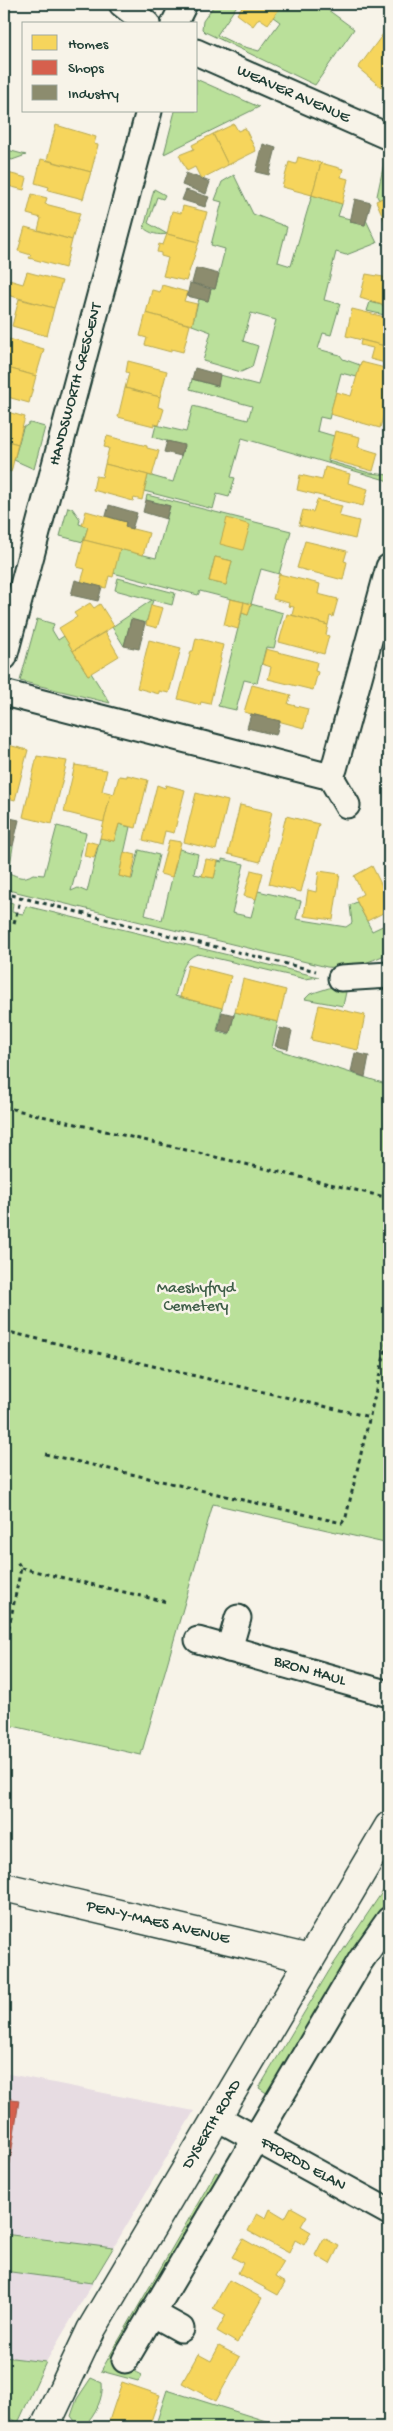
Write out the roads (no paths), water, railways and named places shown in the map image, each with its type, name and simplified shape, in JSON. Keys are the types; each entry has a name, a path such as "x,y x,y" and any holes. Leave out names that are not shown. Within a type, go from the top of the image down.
{"main road":[{"name":"DYSERTH ROAD","path":"44,2427 91,2330 389,1826"},
{"name":"PEN-Y-MAES AVENUE","path":"4,1887 310,1959"}],"street":[{"path":"122,4 144,22"},
{"path":"175,22 184,4"},
{"name":"WEAVER AVENUE","path":"198,53 389,137"},
{"name":"HANDSWORTH CRESCENT","path":"4,657 149,112"},
{"path":"329,774 334,769 389,567"},
{"path":"4,693 304,770 329,774"},
{"path":"329,774 347,805"},
{"path":"341,978 389,974"},
{"path":"229,1650 238,1618"},
{"name":"BRON HAUL","path":"198,1640 389,1694"},
{"path":"125,2360 254,2138 361,1960 389,1920"},
{"name":"FFORDD ELAN","path":"216,2117 389,2212"},
{"path":"152,2313 181,2329"}],"park label":[{"name":"Maeshyfryd Cemetery","path":"196,1298"}]}
